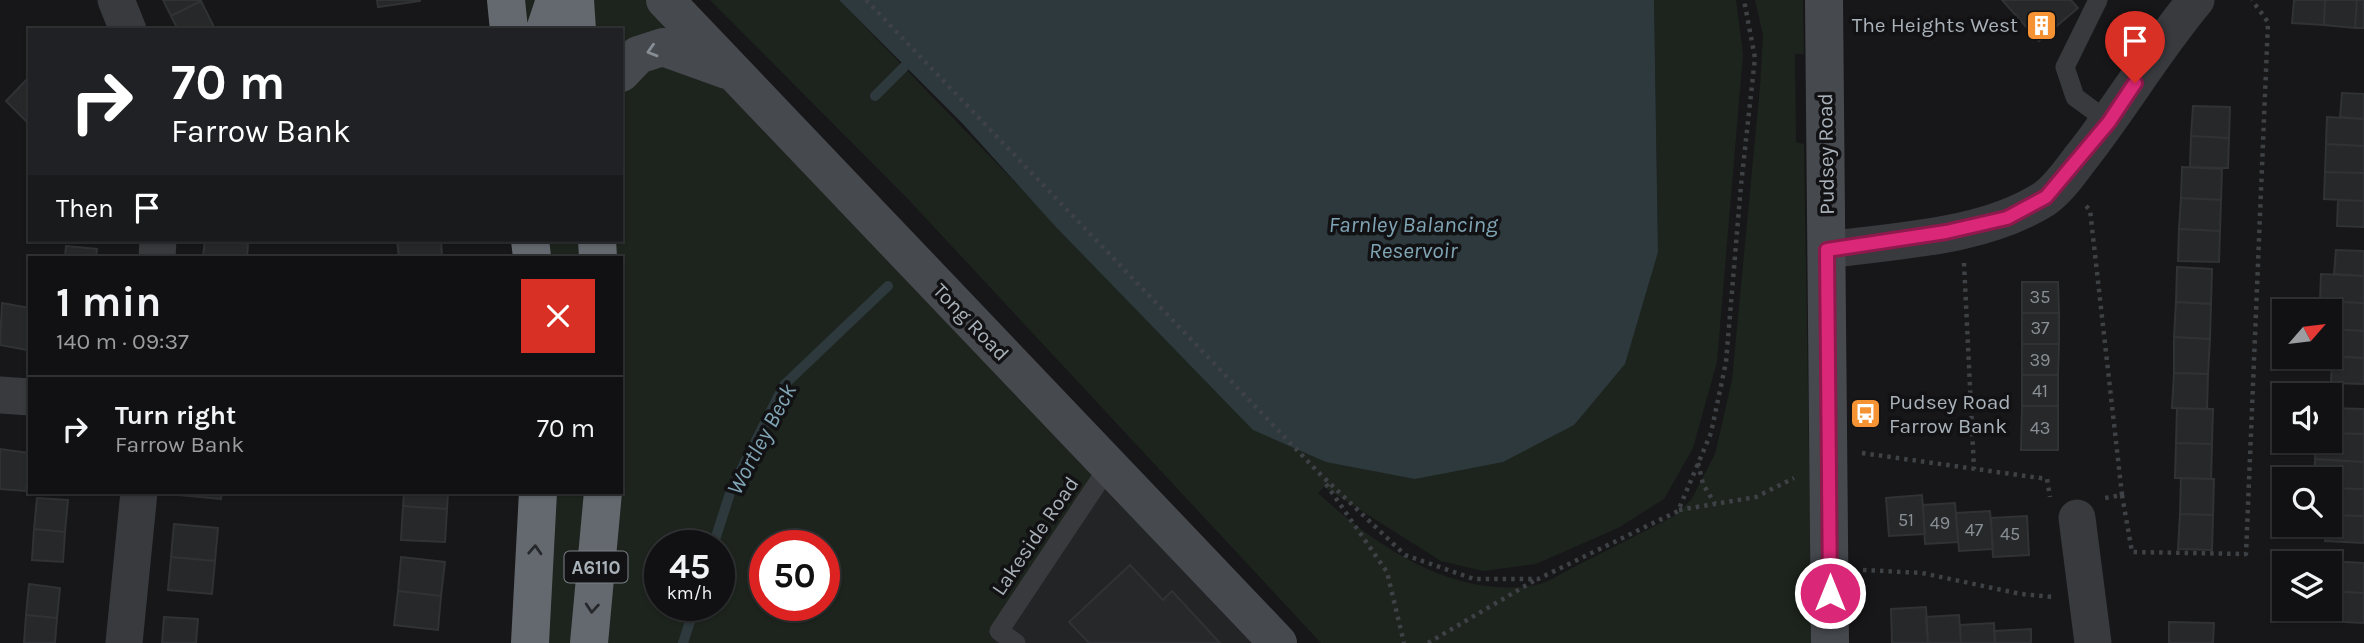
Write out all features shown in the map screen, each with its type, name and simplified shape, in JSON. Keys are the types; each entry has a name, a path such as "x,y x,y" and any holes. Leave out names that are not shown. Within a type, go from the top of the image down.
{"highway":[{"path":"506,0 509,28"},
{"path":"546,28 555,0"},
{"path":"575,0 577,28"},
{"name":"A6110","path":"530,643 538,494"},
{"name":"A6110","path":"589,643 603,494"}],"street":[{"path":"116,0 127,28"},
{"name":"Tong Road","path":"665,0 1278,643"},
{"name":"Pudsey Road","path":"1824,0 1830,643"},
{"path":"1827,250 1963,228 2007,218 2046,197 2109,122 2174,26 2196,0"},
{"path":"623,72 638,55 663,47 735,74"},
{"path":"0,395 28,397"},
{"path":"124,643 139,494"},
{"path":"2077,518 2093,643"}],"lane":[{"path":"2098,0 2065,66 2075,96 2109,122"},
{"name":"Lakeside Road","path":"1016,643 999,631 1109,466"}],"path":[{"path":"866,0 1320,474 1405,555 1474,579 1538,579"},
{"path":"1678,510 1711,433 1726,362 1755,58 1744,0"},
{"path":"2060,182 2090,210 2122,495 2132,552 2246,554 2268,22 2252,0"},
{"path":"1963,228 1974,469"},
{"path":"1429,643 1538,579 1678,510 1756,497 1847,450 2047,479 2051,500 2077,518 2091,500 2122,495"},
{"path":"1698,463 1703,484 1715,504"},
{"path":"1320,474 1387,572 1405,643"},
{"path":"1830,569 1922,573 2021,594 2051,597 2087,595"}],"shaded area":[{"path":"506,0 665,0 1109,466 999,631 994,643 530,643 538,494 623,494 623,256 532,256 530,242 623,242 623,28 509,28"},
{"path":"710,0 839,0 1178,351 1658,252 1654,0 1736,0 1743,54 1717,362 1693,448 1664,499 1618,528 1536,564 1483,571 1441,561 1324,487 1318,493 1364,531 1417,564 1475,584 1505,587 1545,582 1674,516 1691,500 1715,454 1732,380 1760,87 1763,35 1755,0 1803,0 1804,54 1795,54 1796,142 1804,144 1812,643 1321,643 907,198"},
{"path":"1109,466 1277,643 994,643 999,631"}],"water":[{"name":"Farnley Balancing Reservoir","path":"839,0 1654,0 1658,252 1625,364 1574,425 1503,462 1415,479 1326,462 1253,430 1055,226 962,123"}],"building":[{"path":"163,0 201,0 201,1 171,16"},
{"path":"377,0 420,0 420,1 378,7"},
{"name":"The Heights West","path":"2002,0 2071,0 2078,8 2039,41"},
{"path":"2294,0 2325,0 2324,25 2292,23"},
{"path":"2325,0 2357,0 2355,28 2324,25"},
{"path":"2357,0 2364,0 2364,28 2355,28"},
{"path":"201,1 214,28 177,28 171,16"},
{"path":"28,78 28,123 6,101"},
{"path":"2342,93 2364,94 2364,119 2340,117"},
{"path":"2193,106 2230,107 2229,138 2191,136"},
{"path":"2327,117 2364,119 2364,146 2326,144"},
{"path":"2191,136 2229,138 2228,168 2190,167"},
{"path":"2326,144 2364,146 2364,173 2325,172"},
{"path":"2182,167 2222,169 2221,200 2181,198"},
{"path":"2325,172 2364,173 2364,201 2324,199"},
{"path":"2181,198 2221,200 2220,231 2179,229"},
{"path":"2338,200 2364,201 2364,227 2337,226"},
{"path":"2179,229 2220,231 2219,262 2178,261"},
{"path":"205,242 248,244 247,256 203,256"},
{"path":"397,242 441,242 442,256 399,256"},
{"path":"66,246 97,249 96,256 65,256"},
{"path":"2336,250 2364,251 2364,276 2334,274"},
{"path":"2177,267 2212,269 2211,304 2176,302"},
{"path":"2321,274 2364,276 2364,303 2320,299"},
{"path":"2022,282 2058,282 2059,313 2022,313"},
{"path":"2176,302 2211,304 2210,339 2174,337"},
{"path":"2342,302 2364,303 2364,331 2342,330"},
{"path":"2,303 28,308 27,350 0,345"},
{"path":"2022,313 2059,313 2059,344 2022,344"},
{"path":"2342,330 2364,331 2364,358 2342,357"},
{"path":"2174,337 2210,339 2208,374 2174,373"},
{"path":"2022,344 2059,344 2058,375 2022,375"},
{"path":"2342,357 2364,358 2364,384 2331,383 2332,369 2342,369"},
{"path":"2174,373 2208,374 2207,409 2172,408"},
{"path":"2022,375 2058,375 2058,406 2022,406"},
{"path":"2022,406 2058,406 2058,450 2021,450"},
{"path":"2177,408 2213,409 2212,444 2176,443"},
{"path":"2342,408 2364,409 2364,434 2342,433"},
{"path":"2342,433 2364,434 2364,462 2315,459 2315,453 2342,453"},
{"path":"2176,443 2212,444 2211,479 2175,478"},
{"path":"0,449 28,453 26,491 0,489"},
{"path":"2315,459 2364,462 2364,489 2342,488 2342,467 2315,467"},
{"path":"2181,478 2214,479 2213,515 2180,514"},
{"path":"2342,488 2364,489 2364,516 2342,515"},
{"path":"179,494 222,494 221,499"},
{"path":"404,494 448,494 447,509 403,506"},
{"path":"1922,495 1925,534 1889,536 1886,498"},
{"path":"37,498 68,500 65,532 34,529"},
{"path":"1955,503 1958,542 1925,544 1923,505"},
{"path":"403,506 447,509 445,542 401,540"},
{"path":"1990,511 1993,549 1959,551 1956,513"},
{"path":"2180,514 2213,515 2212,550 2178,549"},
{"path":"2342,515 2364,516 2364,543 2325,541 2326,537 2342,537"},
{"path":"2027,516 2029,555 1993,557 1991,518"},
{"path":"174,524 218,528 215,561 171,557"},
{"path":"34,529 65,532 63,562 32,560"},
{"path":"171,557 215,561 212,594 168,590"},
{"path":"401,557 445,562 441,596 398,591"},
{"path":"2342,562 2364,563 2364,593 2342,592"},
{"path":"1130,565 1163,600 1172,591 1220,643 1089,643 1069,622"},
{"path":"29,584 60,588 57,618 26,615"},
{"path":"398,591 441,596 438,630 394,625"},
{"path":"2342,592 2364,593 2364,623 2325,621 2342,621"},
{"path":"1926,607 1928,643 1892,643 1891,609"},
{"path":"26,615 57,618 55,643 24,643"},
{"path":"1959,615 1961,643 1928,643 1926,617"},
{"path":"164,617 198,619 196,643 162,643"},
{"path":"2169,622 2214,623 2213,643 2169,643"},
{"path":"1994,623 1995,643 1961,643 1960,625"},
{"path":"2031,629 2031,643 1995,643 1994,631"}],"waterway":[{"name":"Wortley Beck","path":"875,96 904,67"},
{"name":"Wortley Beck","path":"718,530 731,490 784,385 888,286"},
{"name":"Wortley Beck","path":"683,643 690,621"}],"place":[{"name":"The Heights West","path":"2041,25"},
{"name":"Pudsey Road Farrow Bank","path":"1866,414"}],"route":[{"path":"1830,593 1827,250 1946,232 2007,218 2046,197 2109,122 2135,83"}]}
